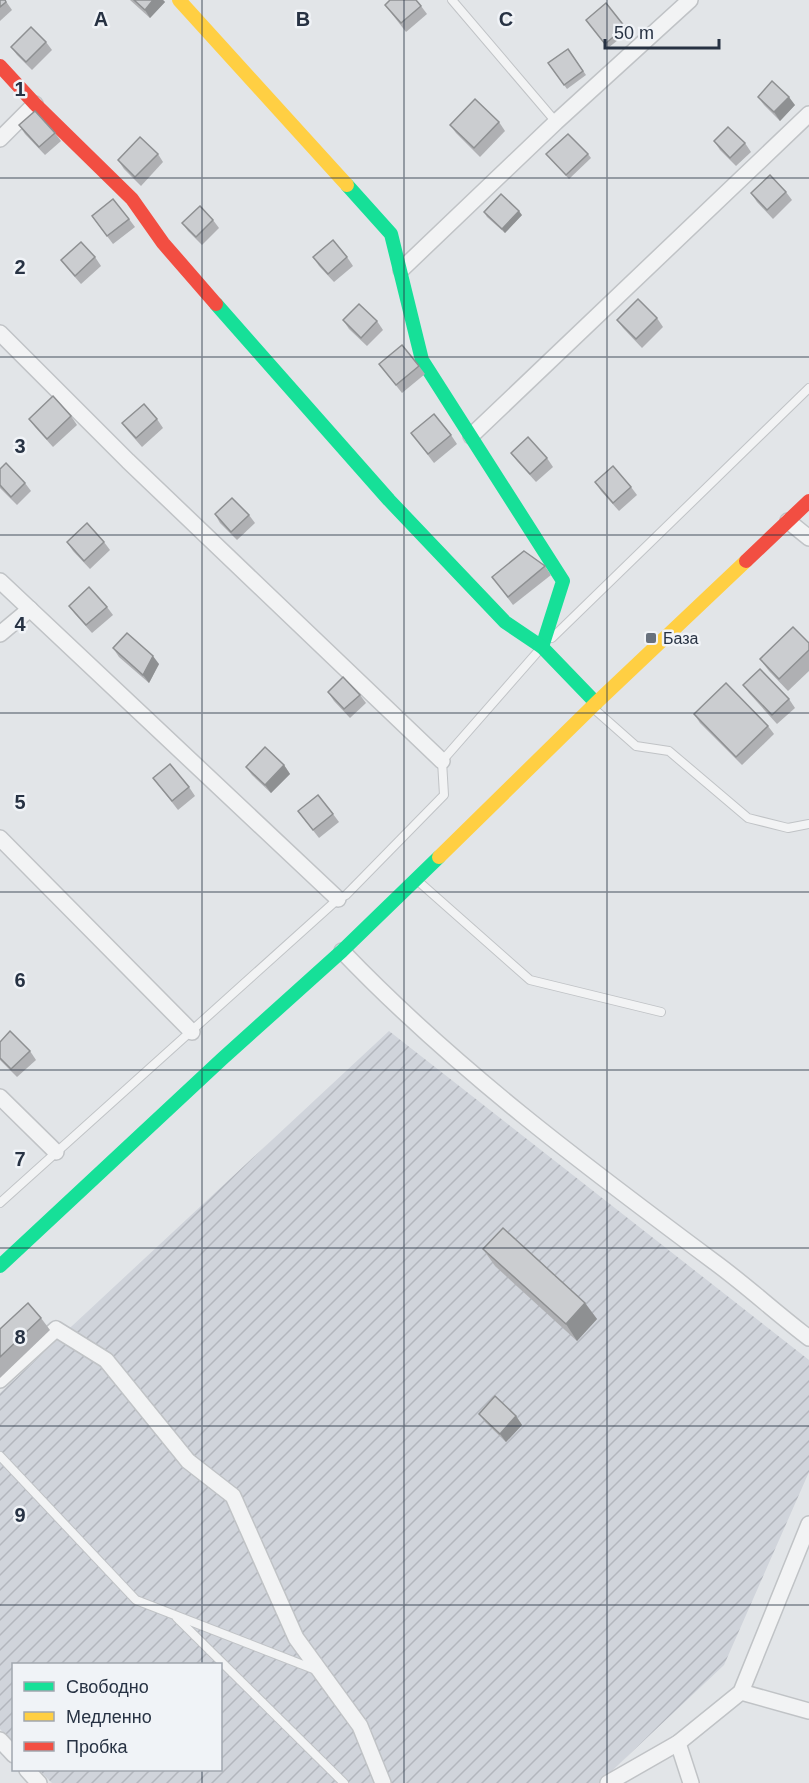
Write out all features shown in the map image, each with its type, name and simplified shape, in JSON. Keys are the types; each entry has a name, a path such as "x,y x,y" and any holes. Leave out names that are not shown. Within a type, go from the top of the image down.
{"street":[{"path":"179,0 391,234 422,360 563,581 542,647"},
{"path":"401,270 556,122 690,0"},
{"path":"0,66 35,104 132,199 163,243 389,500 505,622 542,647 594,705"},
{"path":"0,140 35,104"},
{"path":"471,436 809,114"},
{"path":"0,333 128,461 442,761"},
{"path":"0,1266 222,1059 342,951 594,705 809,501"},
{"path":"788,521 809,538"},
{"path":"0,581 338,899"},
{"path":"0,634 30,609"},
{"path":"0,838 192,1032"},
{"path":"342,951 379,990 443,1049 620,1192 716,1263 809,1338"},
{"path":"0,1098 56,1152"},
{"path":"0,1380 56,1329 106,1360 188,1461 232,1496 296,1638 360,1726 383,1783"},
{"path":"608,1783 678,1743 741,1692 809,1524"},
{"path":"741,1692 809,1711"},
{"path":"0,1740 12,1753"},
{"path":"678,1743 691,1783"},
{"path":"28,1771 39,1783"}],"lane":[{"path":"452,0 556,122"},
{"path":"0,1203 338,899 346,895 444,795 442,761 542,647 809,388"},
{"path":"594,705 636,746 669,751 748,818 788,828 809,824"},
{"path":"417,880 531,980 661,1012"},
{"path":"0,1456 136,1600 321,1672"},
{"path":"174,1615 344,1783"}],"shaded area":[{"path":"389,1031 809,1360 809,1472 724,1665 599,1783 52,1783 40,1771 222,1771 222,1663 12,1663 12,1742 0,1729 0,1393"}],"building":[{"path":"0,0 6,2 0,7"},
{"path":"134,0 153,0 145,10"},
{"path":"390,0 416,0 421,6 401,23 385,5"},
{"path":"606,3 625,27 605,44 586,20"},
{"path":"31,27 46,42 26,62 11,47"},
{"path":"568,49 583,71 564,85 548,63"},
{"path":"772,81 789,97 774,112 758,97"},
{"path":"475,99 499,122 474,148 450,125"},
{"path":"35,111 55,133 39,147 19,125"},
{"path":"728,127 745,143 730,158 714,141"},
{"path":"568,134 588,154 566,175 546,154"},
{"path":"140,137 158,154 135,177 118,160"},
{"path":"770,175 786,192 767,210 751,193"},
{"path":"501,194 519,211 502,229 484,212"},
{"path":"113,199 129,219 107,236 92,216"},
{"path":"200,206 213,220 196,237 182,223"},
{"path":"333,240 347,257 328,274 313,257"},
{"path":"81,242 95,257 75,276 61,260"},
{"path":"638,299 657,318 636,339 617,320"},
{"path":"359,304 377,321 361,338 343,320"},
{"path":"402,345 419,366 396,385 379,364"},
{"path":"53,396 71,416 47,439 29,419"},
{"path":"144,404 157,419 136,438 122,423"},
{"path":"434,414 451,435 428,454 411,433"},
{"path":"528,437 547,458 530,474 511,453"},
{"path":"6,463 25,483 11,497 0,485 0,469"},
{"path":"613,466 631,487 613,503 595,482"},
{"path":"232,498 249,515 231,532 215,514"},
{"path":"87,523 104,542 84,561 67,542"},
{"path":"524,551 545,566 508,597 492,577"},
{"path":"89,587 107,607 86,625 69,606"},
{"path":"793,627 809,643 809,650 779,679 760,659"},
{"path":"127,633 153,656 143,675 113,648"},
{"path":"760,669 789,699 772,715 743,685"},
{"path":"343,677 360,695 344,709 328,692"},
{"path":"726,683 768,726 736,757 694,714"},
{"path":"265,747 284,765 265,785 246,767"},
{"path":"170,764 189,787 172,801 153,778"},
{"path":"318,795 333,814 313,830 298,811"},
{"path":"10,1031 30,1051 11,1069 0,1058 0,1042"},
{"path":"503,1228 585,1303 566,1324 483,1249"},
{"path":"28,1303 41,1318 0,1357 0,1329"},
{"path":"495,1396 516,1416 500,1434 479,1414"}],"traffic: fast":[{"path":"347,185 391,234 422,360 563,581 542,647"},
{"path":"216,304 389,500 505,622 542,647 596,703"},
{"path":"0,1266 222,1059 342,951 439,857"}],"traffic: slow":[{"path":"179,0 347,185"},
{"path":"439,857 596,703 746,561"}],"traffic: jam":[{"path":"0,66 35,104 132,199 163,243 216,304"},
{"path":"746,561 809,501"}],"place":[{"name":"База","path":"651,638"}]}
